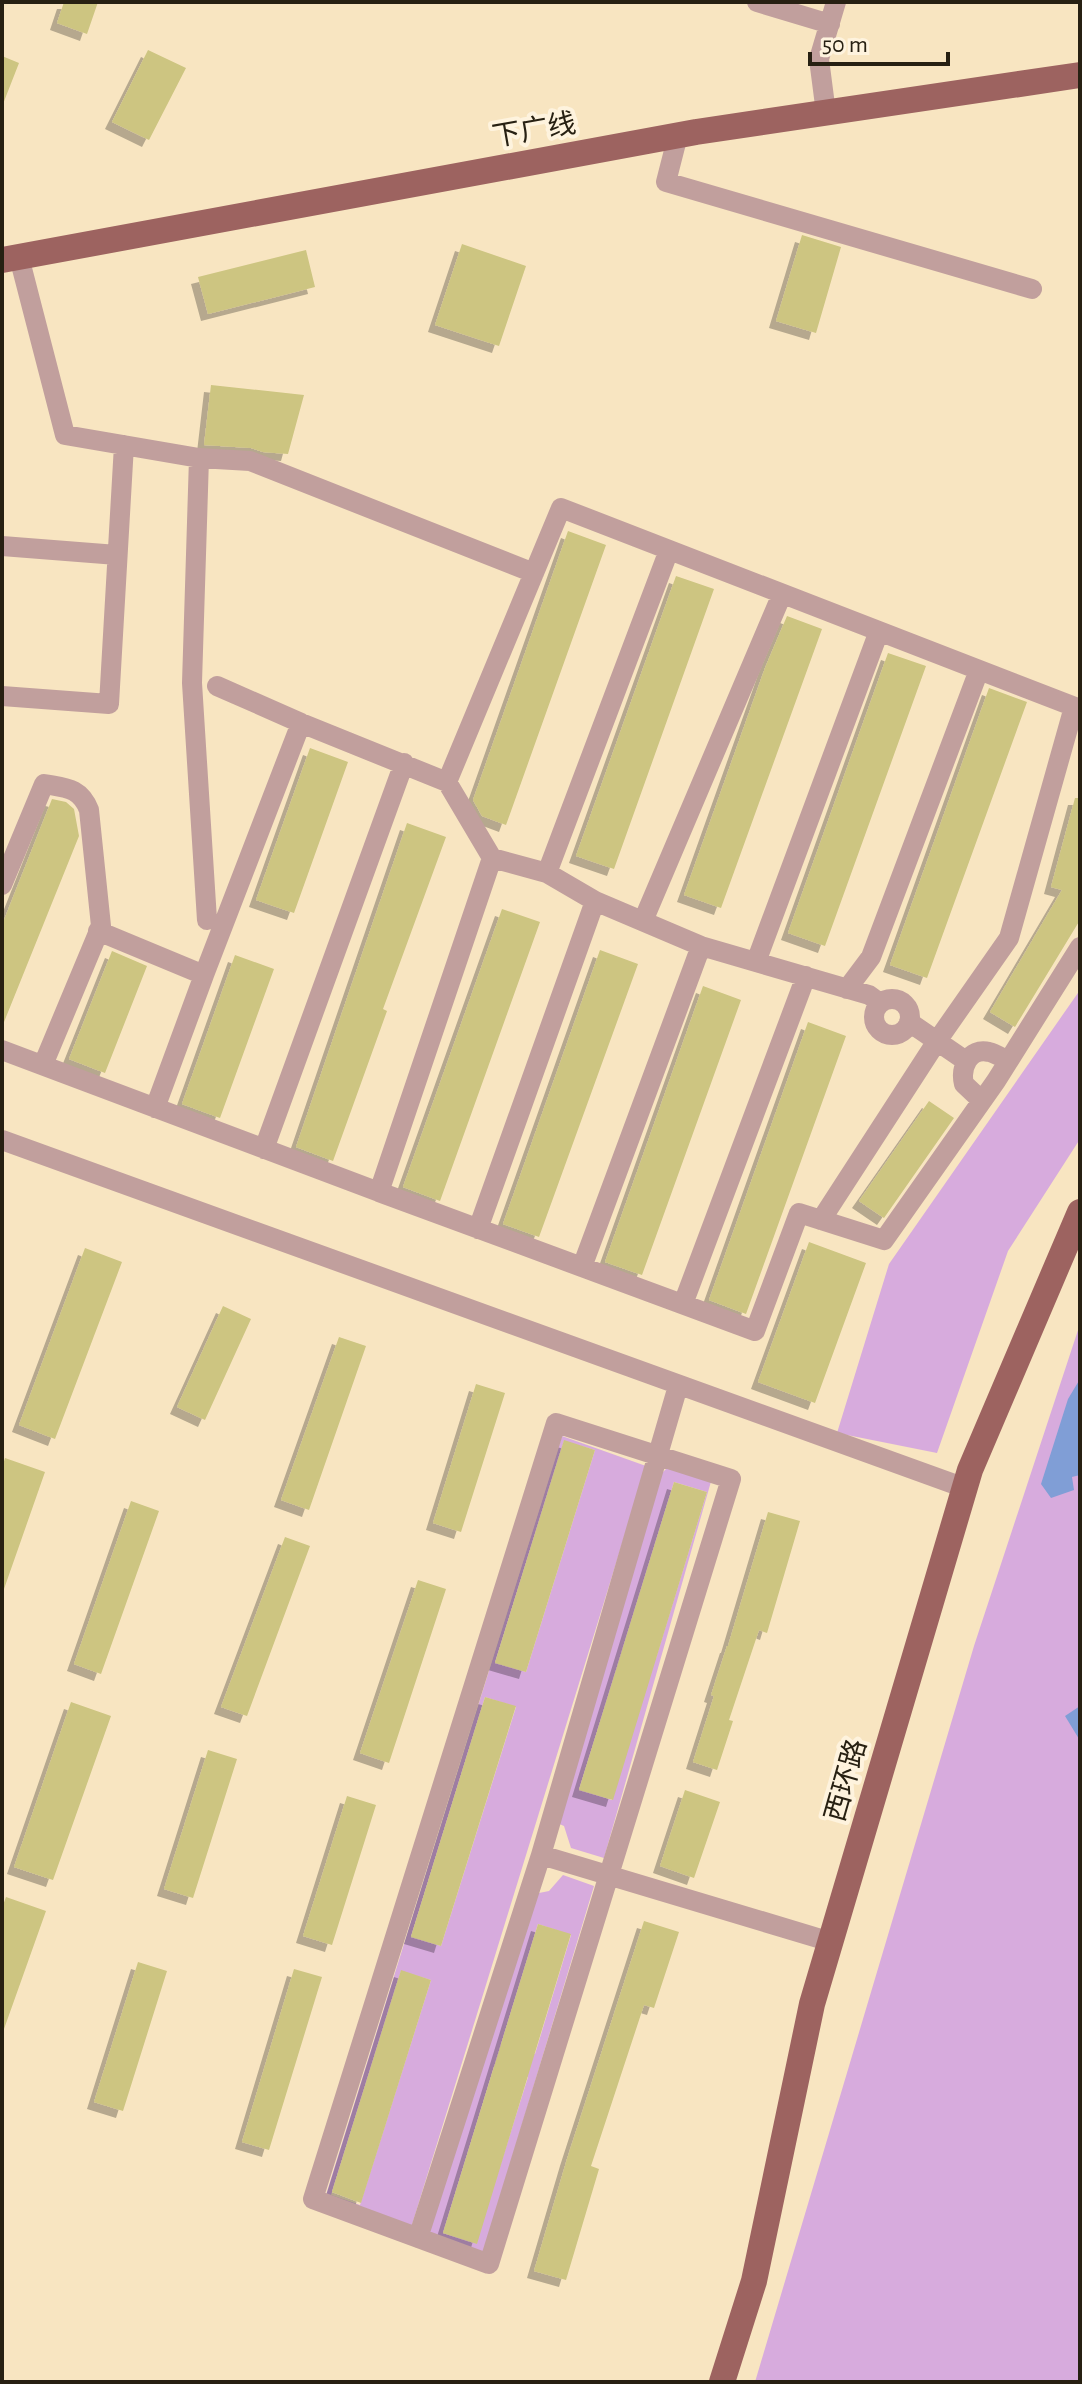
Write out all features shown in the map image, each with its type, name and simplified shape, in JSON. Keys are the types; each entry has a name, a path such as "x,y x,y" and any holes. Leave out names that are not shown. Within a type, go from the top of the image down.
{"main road":[{"name":"下广线","path":"10,258 678,135 1080,75"},
{"name":"西环路","path":"722,2382 754,2281 812,2004 970,1470 1080,1212"}],"street":[{"path":"757,2 830,24"},
{"path":"826,113 819,59 836,2"},
{"path":"678,135 666,182 1032,289"},
{"path":"10,258 65,435 199,458 250,461 534,573"},
{"path":"2,696 109,704 124,445"},
{"path":"199,458 192,683 207,920"},
{"path":"447,782 561,508 1077,708 1009,938 937,1041 821,1220"},
{"path":"2,546 117,555"},
{"path":"547,873 669,550"},
{"path":"643,921 782,594"},
{"path":"756,962 879,631"},
{"path":"847,989 871,957 979,670"},
{"path":"217,686 447,782 492,858 547,873 595,901 701,946 869,995 880,1003 890,998 902,1001 909,1011 909,1022 966,1061"},
{"path":"155,1108 301,723"},
{"path":"264,1149 404,763"},
{"path":"2,885 44,784 71,789 84,798 89,810 101,926 43,1065"},
{"path":"379,1192 492,858"},
{"path":"478,1229 595,901"},
{"path":"98,931 204,975"},
{"path":"582,1267 701,946"},
{"path":"2,1050 755,1331 799,1213 884,1240 982,1101 1080,947"},
{"path":"683,1304 806,976"},
{"path":"982,1101 964,1084 966,1061 983,1051 1008,1061"},
{"path":"2,1140 965,1488"},
{"path":"418,2238 541,1855 678,1386"},
{"path":"556,1423 731,1479 608,1875 489,2264 313,2199 556,1423"},
{"path":"541,1855 831,1942"}],"shaded area":[{"path":"1080,990 1080,1139 1008,1251 937,1453 837,1433 889,1264"},
{"path":"1080,1324 1080,2382 755,2382 974,1646"},
{"path":"562,1436 646,1466 411,2228 325,2198","holes":["564,1441 595,1450 526,1672 495,1662","485,1697 516,1707 441,1946 411,1936","401,1971 431,1980 360,2205 331,2195"]},
{"path":"671,1464 712,1478 604,1858 571,1848 564,1826 557,1823 661,1474","holes":["674,1482 707,1492 656,1658 623,1648","616,1671 613,1799 612,1800 579,1789"]},
{"path":"563,1875 594,1886 483,2254 429,2234 534,1894 549,1891","holes":["538,1924 571,1935 535,2054 501,2044","494,2066 528,2077 476,2243 443,2233"]}],"water":[{"path":"1080,1379 1080,1475 1072,1477 1074,1490 1051,1498 1041,1484 1068,1399"},
{"path":"1080,1706 1080,1738 1079,1739 1065,1716"}],"building":[{"path":"64,2 98,2 87,34 57,23"},
{"path":"148,50 186,68 149,140 112,122"},
{"path":"2,56 19,63 3,104 2,104"},
{"path":"802,235 841,247 816,333 776,321"},
{"path":"462,244 526,266 499,346 435,325"},
{"path":"306,250 315,287 208,314 198,277"},
{"path":"211,385 304,395 288,454 204,445"},
{"path":"568,531 606,545 506,825 482,816 473,800"},
{"path":"676,576 714,589 614,869 576,856"},
{"path":"787,616 822,629 721,908 684,895 765,668"},
{"path":"888,653 926,666 825,946 788,933"},
{"path":"989,688 1027,702 927,978 890,965"},
{"path":"310,748 348,762 294,913 256,900"},
{"path":"1075,798 1080,798 1080,920 1015,1027 990,1012 1062,890 1051,887"},
{"path":"52,799 66,802 74,809 79,836 2,1027 2,925"},
{"path":"407,823 446,837 383,1009 387,1011 333,1161 296,1147"},
{"path":"502,909 540,922 440,1201 403,1187"},
{"path":"600,950 638,964 539,1237 503,1224"},
{"path":"112,951 147,966 105,1073 69,1059"},
{"path":"235,955 274,969 220,1118 182,1104"},
{"path":"703,986 741,1000 642,1275 605,1262"},
{"path":"808,1022 846,1036 746,1314 709,1300"},
{"path":"929,1101 954,1118 884,1218 859,1201"},
{"path":"809,1242 866,1263 815,1403 758,1382"},
{"path":"85,1248 122,1262 55,1439 19,1425"},
{"path":"223,1306 251,1319 205,1420 177,1407"},
{"path":"339,1337 366,1346 309,1510 281,1500"},
{"path":"476,1384 505,1393 461,1532 433,1523"},
{"path":"564,1440 595,1450 526,1672 495,1663"},
{"path":"5,1458 45,1472 4,1589 2,1468"},
{"path":"674,1482 707,1492 613,1800 579,1790"},
{"path":"131,1501 159,1511 101,1674 74,1664"},
{"path":"768,1512 800,1521 767,1633 759,1630 729,1720 733,1721 717,1770 693,1762"},
{"path":"285,1537 310,1546 247,1716 221,1707"},
{"path":"418,1580 446,1589 389,1763 360,1753"},
{"path":"485,1697 516,1706 441,1946 411,1937"},
{"path":"71,1702 111,1716 53,1880 14,1867"},
{"path":"208,1750 237,1759 193,1898 164,1889"},
{"path":"685,1790 720,1802 694,1878 660,1866"},
{"path":"347,1796 376,1805 332,1945 303,1936"},
{"path":"6,1897 46,1911 2,2029 2,1908"},
{"path":"644,1921 679,1932 654,2008 644,2005 591,2166 599,2169 566,2280 534,2271"},
{"path":"538,1924 571,1934 477,2244 443,2233"},
{"path":"138,1962 167,1971 123,2111 94,2102"},
{"path":"294,1969 322,1977 269,2150 242,2142"},
{"path":"401,1970 431,1980 361,2203 332,2192"}]}
